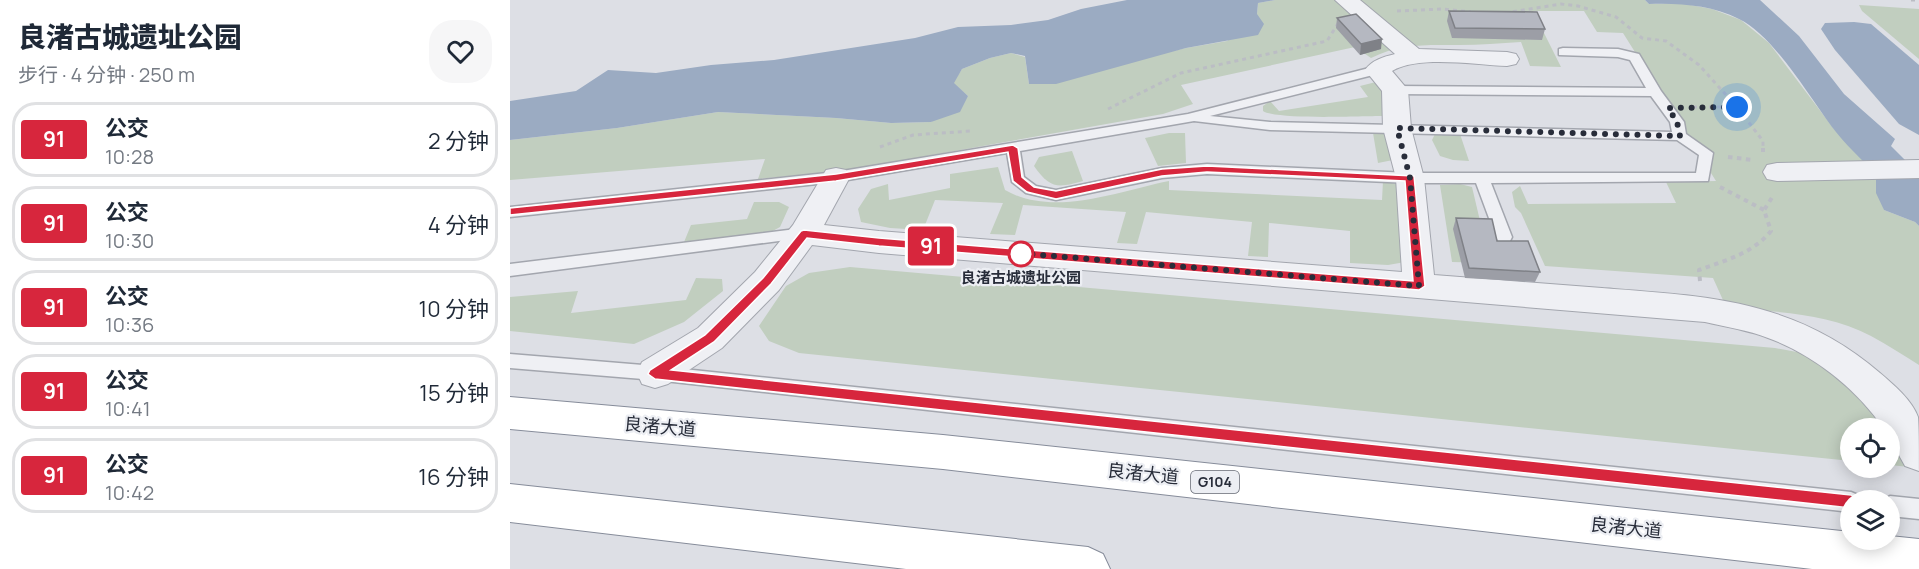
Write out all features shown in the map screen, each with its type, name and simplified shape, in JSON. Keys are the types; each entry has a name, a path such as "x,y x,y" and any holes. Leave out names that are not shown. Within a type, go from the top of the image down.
{"highway":[{"name":"良渚大道","path":"510,413 943,452 1919,560"},
{"path":"510,503 1088,569"}],"street":[{"path":"1353,6 1412,56"},
{"path":"1419,286 1410,178 1386,80 1387,62 1412,56 1507,59"},
{"path":"1770,167 1821,172 1919,169"},
{"path":"655,374 710,338 767,281 804,233 836,177"},
{"path":"804,233 879,242 1705,309 1774,326 1814,345 1859,377 1884,400 1905,428 1919,454"}],"lane":[{"path":"1563,52 1618,53 1635,57 1655,92 1677,122 1680,136"},
{"path":"510,212 836,177 1189,118 1256,99 1386,80 1655,92"},
{"path":"1013,148 1017,179 1031,190 1056,195 1162,173 1207,169 1410,178 1703,178 1706,153 1680,136 1270,126 1189,118"},
{"path":"1482,179 1504,237"},
{"path":"510,270 804,233"},
{"path":"510,361 655,374 1840,501"},
{"path":"1900,507 1919,509"}],"path":[{"path":"1911,0 1919,0"},
{"path":"1102,112 1181,73 1327,41 1353,6"},
{"path":"1668,108 1737,107"},
{"path":"836,177 864,155 899,137 940,131 974,132"},
{"path":"1706,153 1770,167"},
{"path":"1703,178 1764,210"}],"green space":[{"path":"1275,0 1645,0 1649,4 1680,3 1712,9 1741,20 1769,43 1834,129 1876,174 1884,210 1915,222 1919,226 1919,365 1871,336 1837,322 1782,312 1727,309 1713,278 1545,266 1521,213 1515,207 1512,192 1520,186 1528,204 1676,203 1666,182 1716,181 1623,33 1597,32 1584,11 1533,11 1561,67 1530,66 1521,42 1403,47 1371,58 1355,47 1181,85 1193,104 1163,114 842,171 758,179 765,159 510,180 510,140 617,128 718,112 891,123 931,122 968,96 953,83 962,69 990,58 1011,53 1025,57 1029,84 1186,48 1227,41 1257,14 1258,3"},
{"path":"1859,5 1919,9 1919,59 1862,11"},
{"path":"1376,82 1385,87 1390,113 1382,116 1301,117 1263,111 1263,106 1270,101 1279,111 1368,97 1360,86"},
{"path":"1169,133 1185,133 1186,163 1158,166 1145,138"},
{"path":"1373,133 1387,134 1393,160 1378,163"},
{"path":"1435,134 1460,134 1469,161 1440,156 1432,140"},
{"path":"1072,151 1083,181 1055,185 1045,179 1034,166 1039,157"},
{"path":"998,167 1005,190 1024,198 1044,202 1086,200 1169,181 1169,190 1382,200 1383,181 1396,184 1408,194 1411,261 1388,265 1350,263 1350,231 1269,223 1268,257 1248,256 1252,222 1146,212 1137,244 1117,243 1126,212 1023,205 1015,235 990,234 1003,203 935,200 923,230 890,228 861,222 858,209 871,189 888,184 889,200 950,188 950,174"},
{"path":"1460,184 1472,187 1490,263 1452,262 1440,185"},
{"path":"754,202 779,202 789,207 780,227 762,237 682,247 691,225 747,219"},
{"path":"850,267 1775,348 1824,357 1894,396 1919,419 1919,468 1900,466 1900,418 1840,418 1840,460 799,353 769,341 759,326 786,286 809,273"},
{"path":"696,278 722,279 723,291 684,322 634,344 510,331 510,297 578,291 571,313 686,300"}],"water":[{"path":"1127,0 1275,0 1258,3 1257,14 1264,24 1258,35 1186,48 1056,84 1029,84 1025,56 1011,53 990,58 962,69 954,83 968,96 960,112 931,122 891,123 718,112 617,128 510,140 510,101 576,91 608,70 656,73 711,65 774,60 915,38 958,27 1011,25 1048,20 1081,9"},
{"path":"1645,0 1760,0 1799,36 1844,94 1895,139 1891,146 1919,174 1919,226 1915,222 1884,210 1876,193 1876,174 1837,133 1790,67 1752,27 1728,14 1706,8 1649,4"},
{"path":"1825,23 1871,24 1919,65 1919,135 1899,124 1835,50 1821,29"}],"building":[{"path":"1449,11 1537,12 1545,29 1455,28"},
{"path":"1356,14 1382,39 1361,44 1337,18"},
{"path":"1456,218 1492,219 1497,241 1528,241 1540,272 1469,268"}],"bus line":[{"name":"91","path":"510,212 836,177 1013,148 1017,179 1031,190 1056,195 1162,173 1207,169 1410,178 1419,286 879,242 804,233 767,281 710,338 655,374 1840,501"}],"place":[{"name":"良渚古城遗址公园","path":"1021,254"}],"route":[{"path":"1021,254 1016,253 1419,286 1410,178 1397,128 1680,136 1677,122 1668,108 1737,107"}]}
